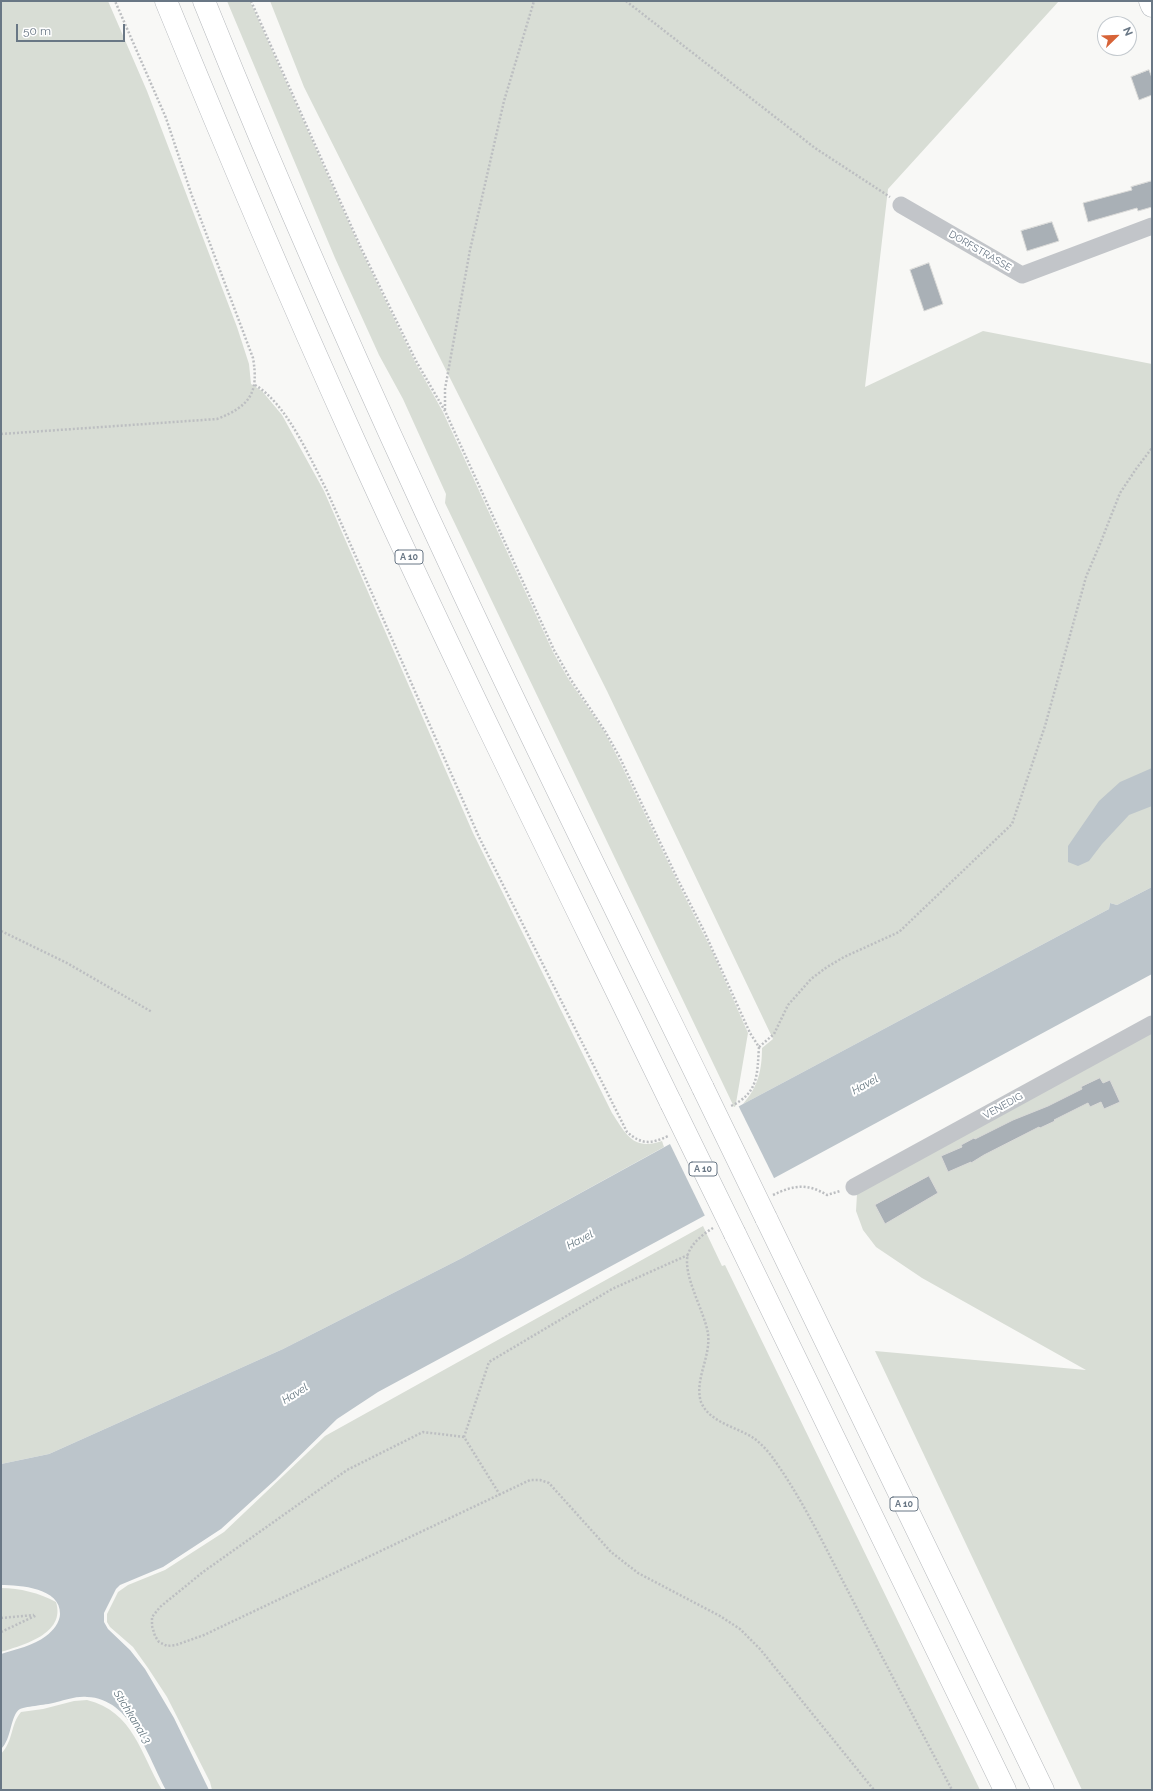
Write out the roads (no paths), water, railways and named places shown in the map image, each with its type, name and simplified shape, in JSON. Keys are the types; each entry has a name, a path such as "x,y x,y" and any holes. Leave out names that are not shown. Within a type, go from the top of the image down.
{"main road":[{"name":"A 10","path":"166,1 230,155 355,441 489,727 1005,1790"},
{"name":"A 10","path":"204,1 341,325 463,592 1043,1790"},
{"path":"1150,1 1152,6"}],"street":[{"name":"DORFSTRASSE","path":"901,205 1022,275 1152,226"},
{"name":"VENEDIG","path":"854,1187 1152,1024"}],"water":[{"path":"1152,768 1152,806 1129,815 1102,844 1089,861 1078,866 1068,862 1068,846 1099,801 1120,782"},
{"path":"1152,887 1152,974 378,1392 337,1419 275,1480 221,1529 163,1567 120,1585 116,1589 104,1613 104,1622 108,1629 130,1650 145,1669 174,1718 209,1790 166,1790 145,1746 127,1718 115,1707 102,1700 87,1697 71,1698 20,1709 14,1716 5,1745 1,1749 1,1654 36,1642 49,1634 56,1626 60,1614 59,1605 54,1598 47,1593 28,1587 1,1585 1,1464 49,1454 283,1349 462,1258 743,1104 1109,909 1110,903 1117,905"}],"water label":[{"name":"Havel","path":"865,1085"},
{"name":"Havel","path":"580,1240"},
{"name":"Havel","path":"295,1394"},
{"name":"Stichkanal 3","path":"132,1717"}]}
